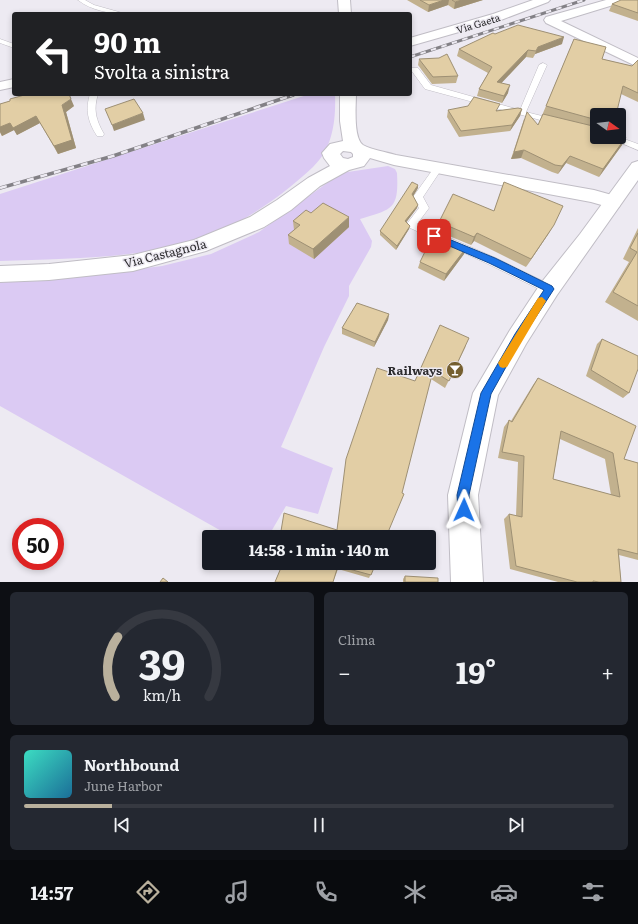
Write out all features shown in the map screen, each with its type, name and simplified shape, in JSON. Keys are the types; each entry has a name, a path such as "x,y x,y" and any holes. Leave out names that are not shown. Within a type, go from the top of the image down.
{"street":[{"path":"344,0 345,12"},
{"name":"Via Gaeta","path":"412,41 497,17 544,0"},
{"path":"619,0 550,20 638,63"},
{"path":"0,86 12,83"},
{"path":"348,96 348,124 344,138 347,155 439,167 594,196 612,202"},
{"name":"Via Castagnola","path":"0,274 49,272 134,263 199,246 257,222 284,205 347,155"},
{"path":"467,582 463,495 486,393 518,337 549,289 587,239 638,167"}],"lane":[{"path":"81,0 92,6 115,12"},
{"path":"0,34 8,36"},
{"path":"0,41 12,45"},
{"path":"522,113 543,65"},
{"path":"414,70 428,87 561,124"},
{"path":"93,96 90,108 91,118 100,134"},
{"path":"626,143 638,147"},
{"path":"439,167 418,197 424,208 411,225 492,261 549,289"}],"shaded area":[{"path":"304,96 335,96 335,114 332,133 325,151 313,167 283,193 248,217 221,231 169,248 113,256 0,261 0,194"},
{"path":"388,166 395,169 397,173 397,194 395,201 386,210 360,219 372,241 371,247 349,286 349,296 324,347 281,447 333,468 318,514 286,506 272,530 220,530 0,406 0,282 43,281 162,266 211,254 259,232 341,173"}],"building":[{"path":"420,0 444,0 429,5"},
{"path":"621,0 638,0 638,13 612,4"},
{"path":"518,25 564,37 538,47 536,51 528,50 497,82 510,85 504,96 479,89 492,67 459,49 493,33 495,34"},
{"path":"574,39 606,47 602,59 632,66 638,60 638,93 623,86 618,108 590,108 590,118 546,106"},
{"path":"447,54 458,76 433,77 419,59 439,58"},
{"path":"21,96 70,96 71,99 62,105 72,140 54,146 36,116 13,128 10,123 0,127 0,104 10,101 10,99"},
{"path":"474,97 500,104 496,111 518,108 522,109 512,125 461,131 448,110 468,106"},
{"path":"134,99 143,113 112,125 105,109"},
{"path":"527,112 538,125 543,114 590,125 590,144 621,144 603,169 570,156 562,166 555,165 524,150 514,152"},
{"path":"412,182 418,185 412,194 418,205 405,221 410,226 397,246 380,231"},
{"path":"504,182 563,206 554,225 531,259 477,233 474,237 439,222 453,194 494,211"},
{"path":"323,203 349,217 313,249 288,235 300,225 293,221 306,210 311,213"},
{"path":"434,233 466,248 446,274 420,262"},
{"path":"638,233 638,306 613,292 637,252 630,248"},
{"path":"357,303 389,314 375,342 342,328"},
{"path":"440,325 469,338 449,381 433,371 402,493 404,494 389,530 337,530 346,459 377,368 415,381"},
{"path":"602,339 638,356 638,369 629,393 591,370"},
{"path":"538,378 636,426 624,459 638,463 638,554 618,549 621,582 577,582 516,566 509,514 522,517 524,456 502,452 509,420 512,422","holes":["561,431 613,453 620,497 553,479"]},
{"path":"284,513 337,530 281,530"},
{"path":"280,570 337,570 333,582 275,582"},
{"path":"353,570 373,570 371,575"},
{"path":"405,576 438,578 438,582 405,582"},
{"path":"163,578 168,582 160,582"}],"railway":[{"path":"412,56 584,0"},
{"path":"0,188 113,156 290,96"}],"slow traffic":[{"path":"503,363 542,301"}],"place":[{"name":"Railways","path":"455,370"}],"route":[{"path":"434,236 492,261 549,289 518,337 486,393 463,495 464,510"}]}
